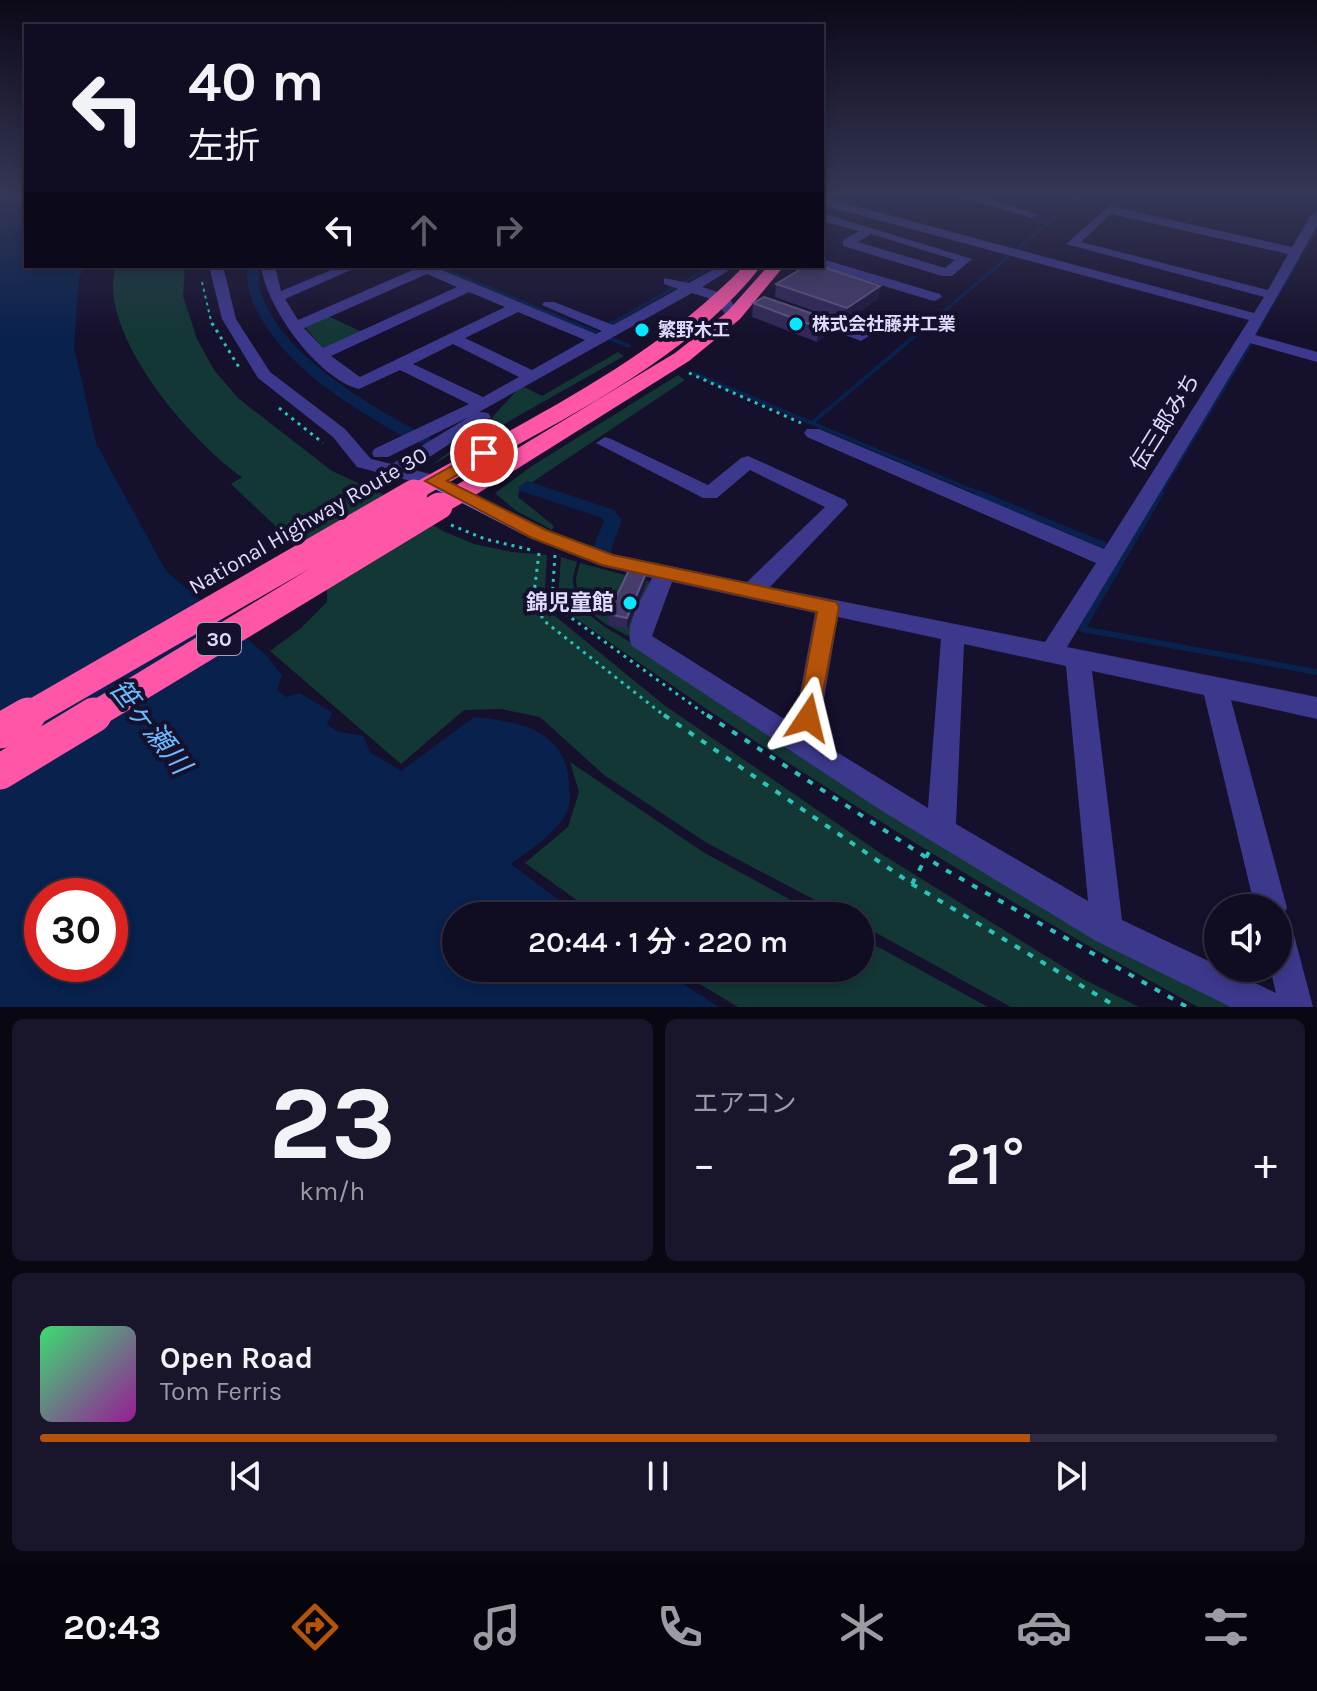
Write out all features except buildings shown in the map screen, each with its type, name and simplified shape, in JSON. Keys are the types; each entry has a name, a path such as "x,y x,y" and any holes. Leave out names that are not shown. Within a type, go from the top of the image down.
{"highway":[{"name":"National Highway Route 30","path":"0,772 646,357 741,300 752,268"},
{"path":"741,300 764,268"},
{"name":"National Highway Route 30","path":"0,731 438,493 613,402 692,349 774,268"}],"street":[{"path":"851,241 848,243 947,273 965,259 908,241"},
{"path":"976,241 1257,318"},
{"path":"1052,262 1075,241"},
{"path":"1247,241 1296,252"},
{"name":"伝三郎みち","path":"1065,656 1107,559 1272,295 1302,241"},
{"path":"1072,244 1272,295"},
{"path":"824,264 935,297"},
{"path":"216,268 229,319 264,375 339,433 364,463 395,471 540,539 609,561 1317,708"},
{"path":"270,268 278,297 296,326 320,355 359,384 517,307"},
{"path":"278,297 348,268"},
{"path":"296,326 423,268 517,307 604,333"},
{"path":"458,268 604,333"},
{"path":"381,453 417,438 503,393 604,333 678,284 723,268"},
{"path":"678,284 741,300"},
{"path":"320,355 469,287"},
{"path":"793,311 861,336 875,327"},
{"path":"1245,337 1317,357"},
{"path":"452,338 531,376"},
{"path":"400,364 483,404"},
{"path":"395,471 482,417 503,393"},
{"path":"813,433 1107,559"},
{"path":"605,443 710,494 748,462 838,505 753,590"},
{"path":"665,573 641,630 640,640 803,745 934,843 1268,1007"},
{"path":"803,745 828,607"},
{"path":"934,843 953,633"},
{"path":"1065,656 1107,930"},
{"path":"1215,687 1267,894"},
{"path":"1290,982 1296,1007"}],"path":[{"path":"685,369 690,376 805,425 813,433"},
{"path":"540,539 532,600 538,617 550,628 652,707 912,884 1117,1007"},
{"path":"912,884 934,843"}],"green space":[{"path":"116,268 185,268 183,296 197,339 214,370 239,399 332,471 380,493 443,531 474,544 547,555 544,607 664,705 883,855 1083,979 1139,1007 1011,1007 874,932 874,902 819,902 707,843 604,775 540,717 501,709 464,710 401,764 270,651 301,628 327,602 327,581 286,536 231,484 242,477 198,439 152,384 133,353 120,322 113,293"},
{"path":"326,315 364,333 323,348 304,326"},
{"path":"618,352 624,356 432,465 488,422 522,386 542,396"},
{"path":"678,375 685,380 519,491 518,497 554,526 552,530 515,510 495,493 532,466"},
{"path":"561,557 577,562 573,577 575,604 605,627 1241,1007 1198,1007 1187,1001 948,863 715,715 564,610 558,598"},
{"path":"580,563 651,582 635,630 628,636 578,603 576,578"},
{"path":"570,762 703,852 794,902 579,902 525,863 568,827 579,792"},
{"path":"874,945 988,1007 738,1007 696,982 874,982"}],"water":[{"name":"笹ヶ瀬川","path":"0,241 24,241 24,268 85,268 79,278 74,347 96,443 166,571 266,655 282,675 277,690 286,697 299,693 332,712 327,724 336,731 363,736 371,753 401,771 474,717 523,726 550,740 560,751 569,784 568,809 551,833 511,864 561,902 442,902 442,982 680,982 719,1007 0,1007"}],"waterway":[{"path":"928,325 1027,241"},
{"path":"1260,325 1309,241"},
{"path":"252,268 254,291 265,315 302,359 350,397 423,440"},
{"path":"441,268 578,325"},
{"path":"609,325 709,268"},
{"path":"573,323 629,346"},
{"path":"605,327 612,323"},
{"path":"812,423 930,323"},
{"path":"1256,332 1261,323"},
{"path":"1159,495 1251,343"},
{"path":"695,374 983,495"},
{"path":"527,487 608,514 613,520 602,550"},
{"path":"978,493 1106,546"},
{"path":"1161,493 1082,629 1317,672"}],"place":[{"name":"株式会社藤井工業","path":"796,324"},
{"name":"繁野木工","path":"642,330"},
{"name":"錦児童館","path":"630,603"}],"route":[{"path":"484,453 434,481 539,534 609,561 828,607 808,718"}]}
